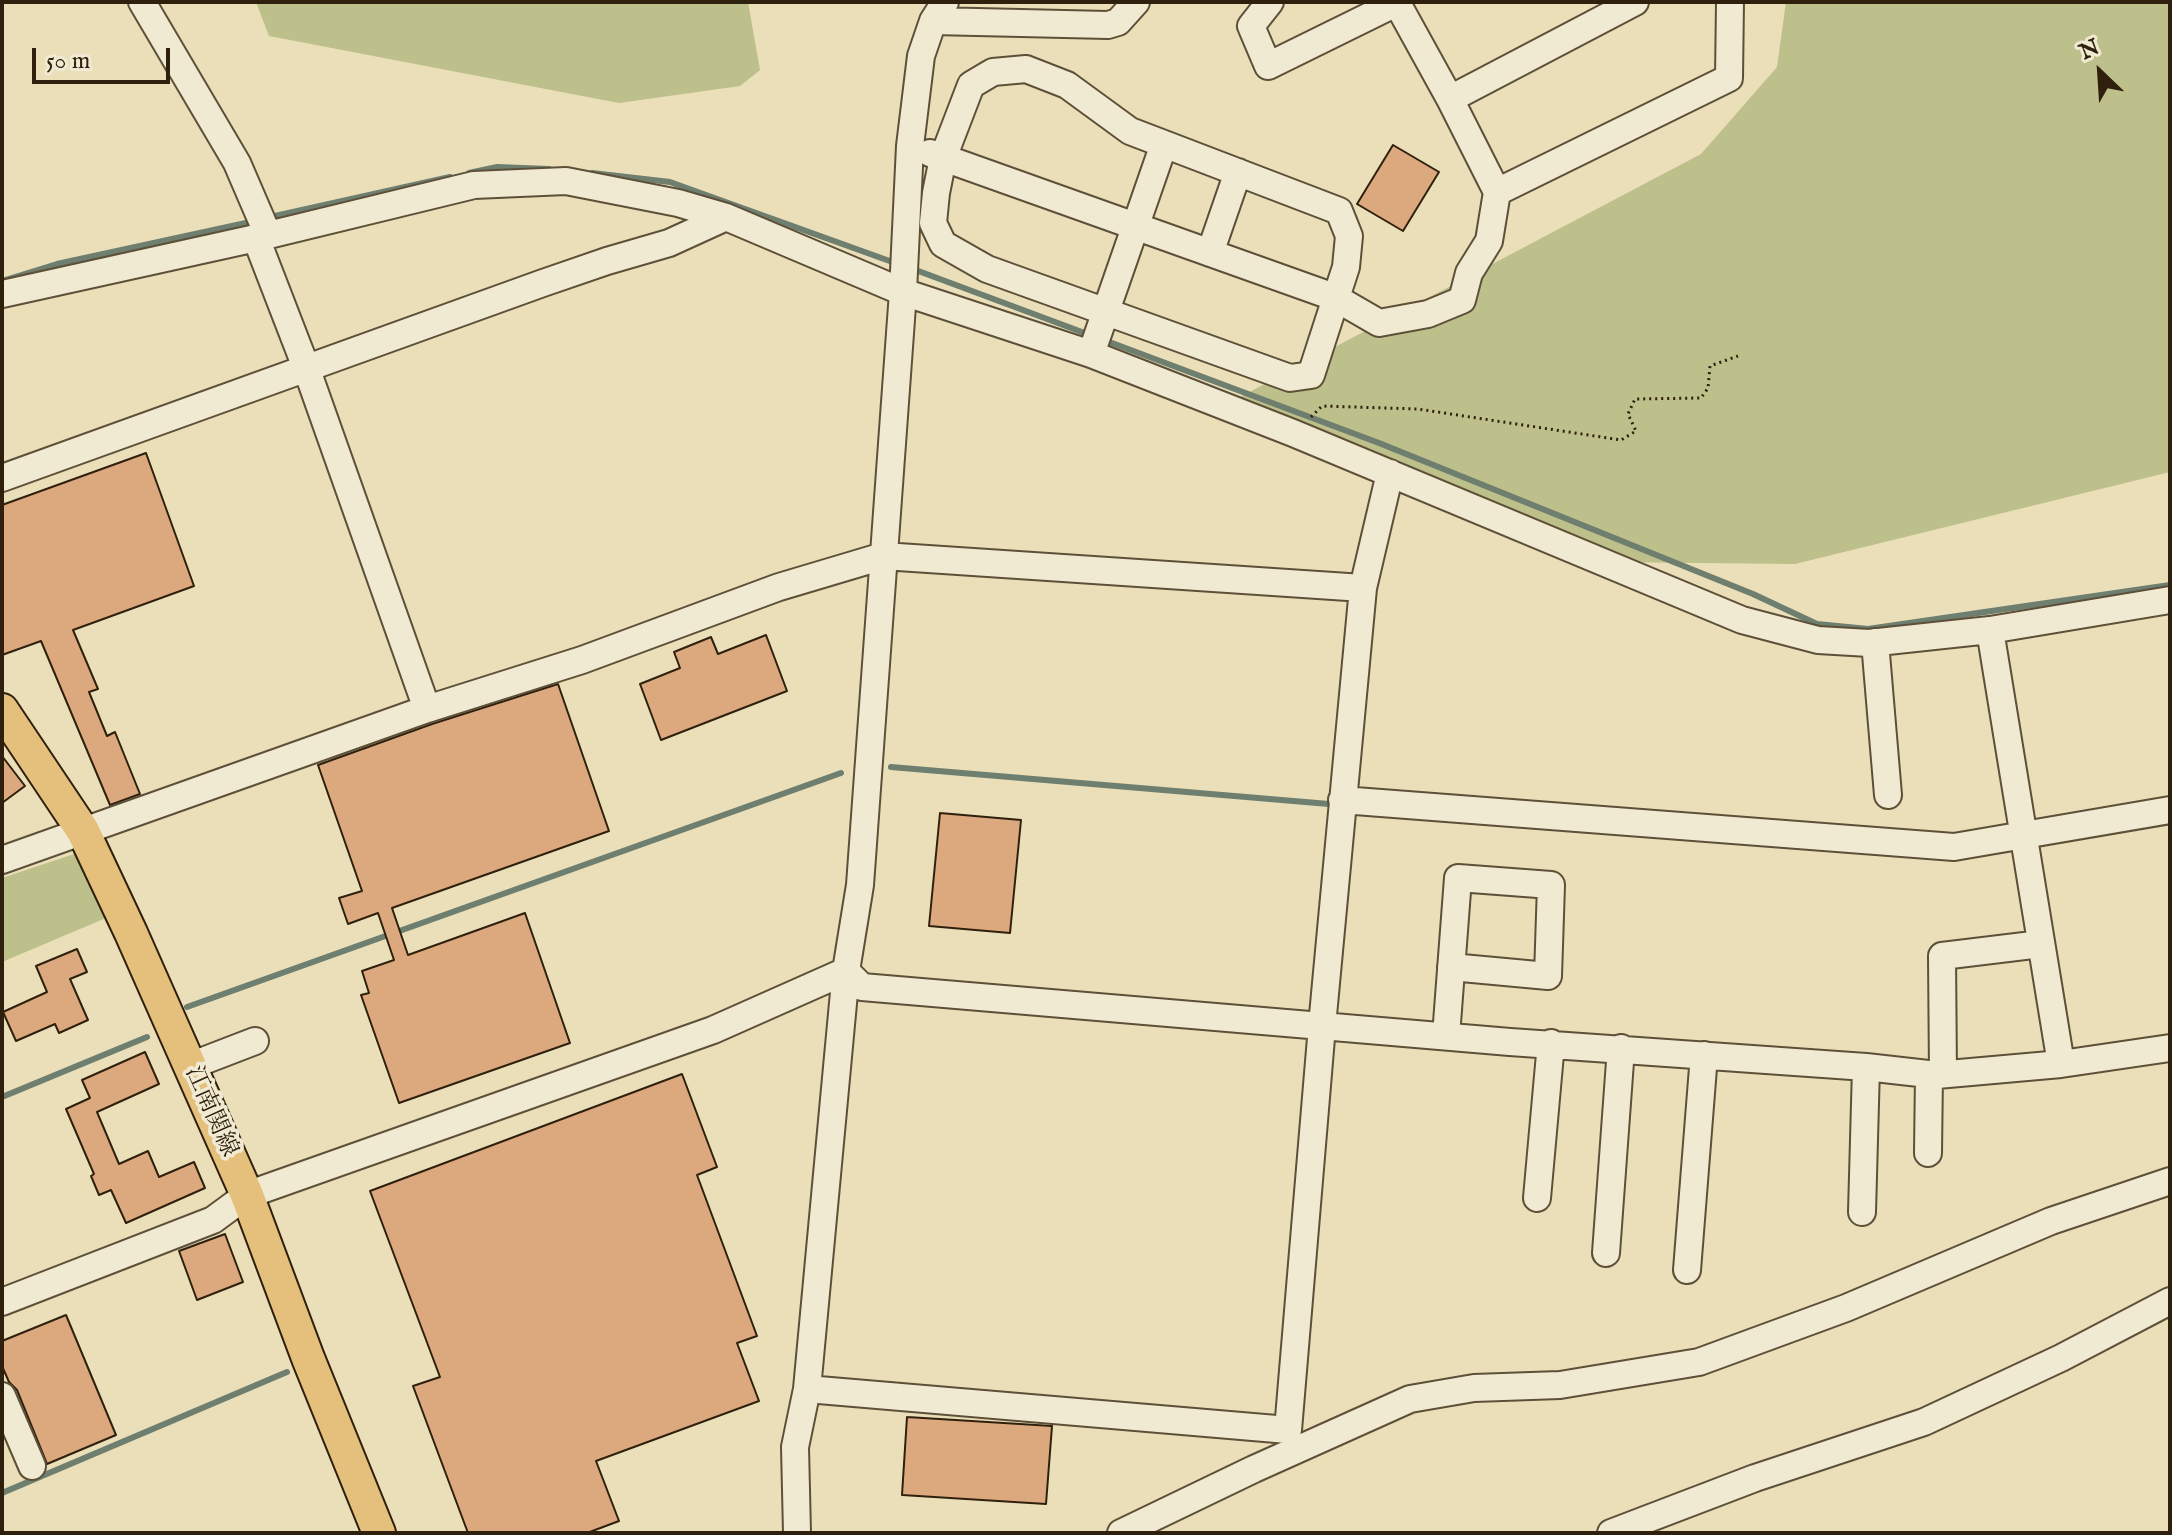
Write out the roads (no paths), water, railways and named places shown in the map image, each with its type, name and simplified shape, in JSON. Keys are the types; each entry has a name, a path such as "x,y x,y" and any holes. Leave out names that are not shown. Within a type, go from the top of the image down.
{"main road":[{"name":"江南関線","path":"2,710 83,831 247,1195 308,1358 379,1533"}],"street":[{"path":"142,2 237,163 427,709"},
{"path":"797,1533 795,1447 807,1389 846,971 860,885 903,292 910,146 921,56 939,12 1108,25 1118,22 1136,2"},
{"path":"910,146 1334,297 1379,323 1428,314 1462,300 1469,273 1489,241 1497,192 1397,2 1268,66 1251,26 1270,2"},
{"path":"1450,99 1635,2"},
{"path":"1497,192 1729,78 1730,2"},
{"path":"1026,69 1067,85 1130,131 1339,211 1349,236 1346,267 1311,375 1290,378 987,269 943,244 933,223 943,158 971,85 993,72 1026,69"},
{"path":"1091,354 1164,144"},
{"path":"1210,253 1238,172"},
{"path":"2,294 474,185 578,183 678,203 726,217 903,292 1091,354 1293,433 1742,620 1818,640 1875,642 1990,630 2170,600"},
{"path":"2,478 543,283 669,243 726,217"},
{"path":"807,1389 1288,1430 1363,588 1390,473"},
{"path":"2,860 427,709 582,660 779,587 883,556 1363,588"},
{"path":"1990,630 2061,1064"},
{"path":"1875,642 1888,795"},
{"path":"1342,800 1954,847 2170,810"},
{"path":"1446,1036 1451,967 1458,878 1551,885 1548,976 1451,967"},
{"path":"1928,1153 1942,956 2041,944"},
{"path":"846,971 862,987 1936,1074 2061,1064 2170,1048"},
{"path":"2,1302 213,1220 247,1195 713,1030 846,971"},
{"path":"190,1066 255,1041"},
{"path":"1537,1198 1551,1043"},
{"path":"1606,1253 1621,1048"},
{"path":"1687,1270 1704,1055"},
{"path":"1862,1212 1866,1067"},
{"path":"1121,1533 1410,1399 1474,1388 1560,1385 1699,1362 1846,1308 2051,1221 2170,1181"},
{"path":"1611,1533 1755,1478 1924,1422 2061,1358 2170,1301"},
{"path":"2,1396 32,1466"}],"waterway":[{"path":"469,173 497,167 549,169"},
{"path":"592,173 670,182 898,264"},
{"path":"266,218 450,177"},
{"path":"2,281 57,264 255,221"},
{"path":"913,269 1090,335"},
{"path":"1104,340 1379,443 1753,594 1817,624 1868,629 2170,585"},
{"path":"891,767 1329,804"},
{"path":"187,1007 841,773"},
{"path":"2,1097 147,1037"},
{"path":"2,1493 287,1372"}]}
